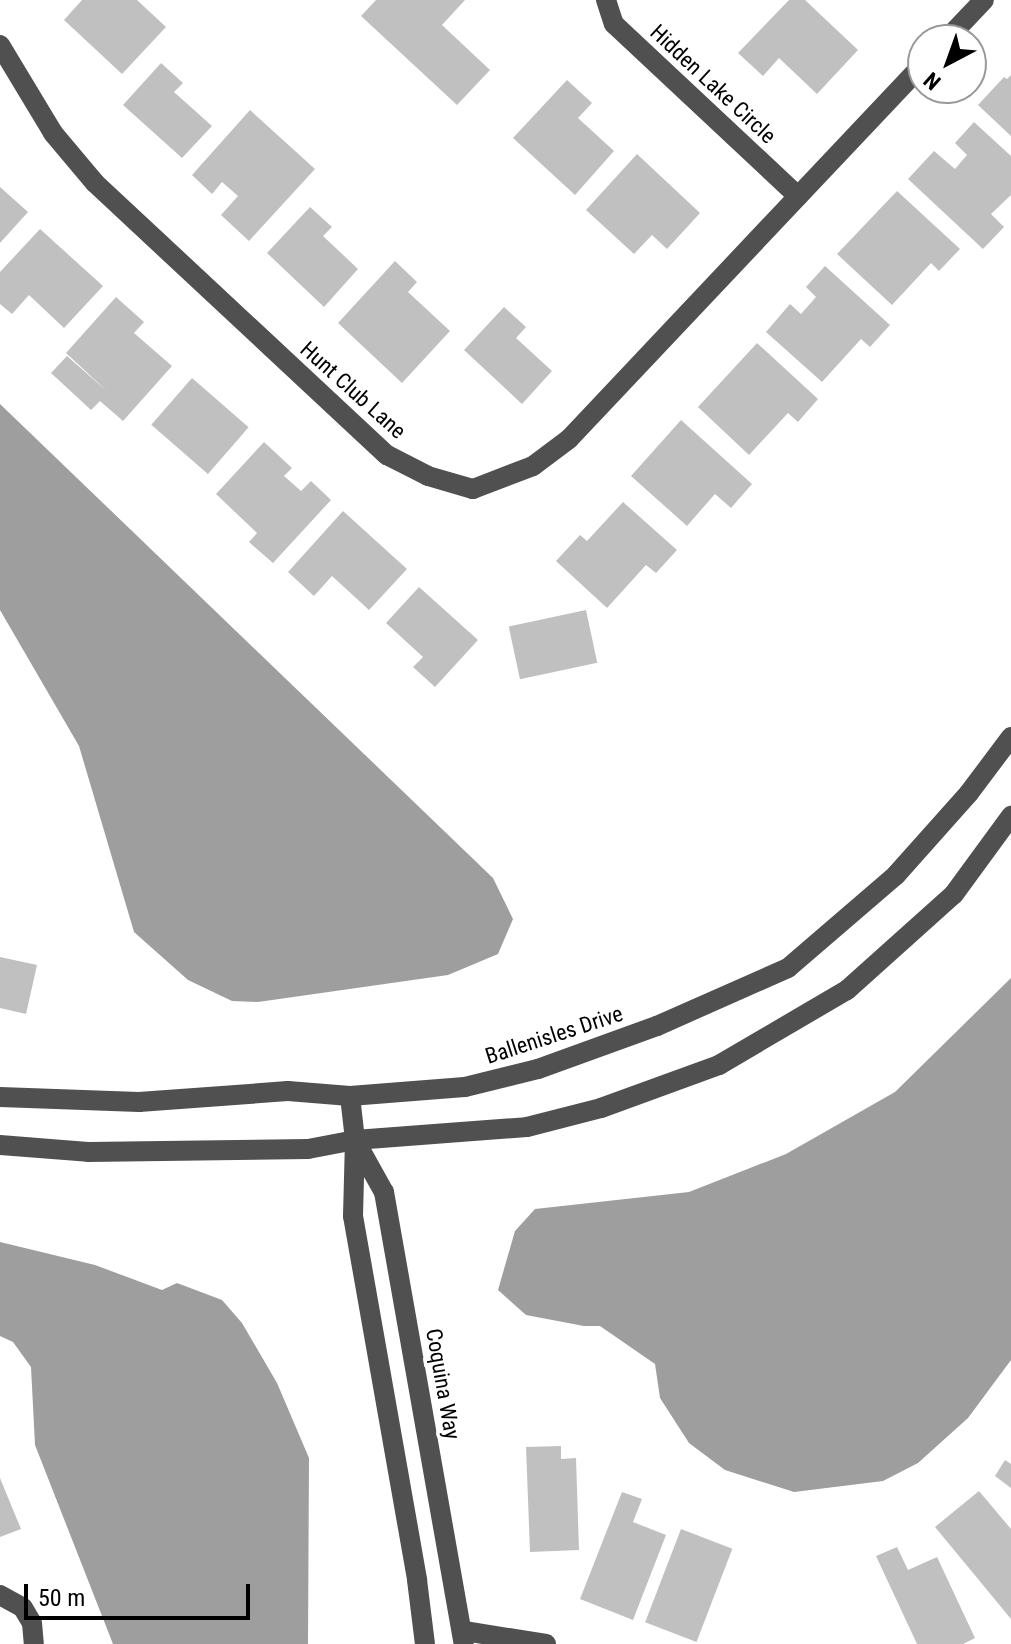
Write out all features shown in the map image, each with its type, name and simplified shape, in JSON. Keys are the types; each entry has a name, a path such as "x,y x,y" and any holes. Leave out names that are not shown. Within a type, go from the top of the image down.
{"street":[{"name":"Hidden Lake Circle","path":"606,0 614,24 798,196"},
{"path":"961,24 984,0"},
{"name":"Hunt Club Lane","path":"0,45 53,133 95,183 387,455 428,476 473,489 533,466 569,439 907,81"},
{"name":"Ballenisles Drive","path":"0,1097 139,1102 288,1091 350,1096 465,1087 538,1069 657,1026 788,968 896,875 969,793 1011,737"},
{"path":"0,1145 88,1152 308,1149 355,1140 527,1127 601,1108 719,1065 847,990 954,894 1011,816"},
{"name":"Coquina Way","path":"350,1096 355,1140 353,1216 425,1644"},
{"name":"Coquina Way","path":"355,1140 384,1192 464,1638"},
{"path":"0,1595 23,1608 32,1623 34,1644"},
{"path":"464,1638 546,1644"}],"shaded area":[{"path":"0,404 493,878 513,919 498,954 448,975 258,1002 232,1001 188,980 134,932 79,746 0,610"},
{"path":"1011,978 1011,1360 968,1418 918,1463 883,1481 794,1492 725,1470 689,1443 660,1398 655,1364 600,1326 526,1315 498,1290 515,1231 535,1209 689,1192 786,1154 895,1092"},
{"path":"0,1242 95,1265 162,1290 177,1283 222,1300 242,1323 277,1383 309,1458 308,1644 113,1644 35,1445 31,1367 13,1342 0,1336"}],"building":[{"path":"82,0 137,0 166,27 122,74 64,20"},
{"path":"376,0 465,0 442,25 490,70 457,105 361,16"},
{"path":"789,0 805,0 858,50 817,94 779,58 763,76 738,53"},
{"path":"161,63 183,83 174,92 212,126 182,158 123,105"},
{"path":"1011,75 1011,136 978,105 987,104 987,95 1004,77 1007,79"},
{"path":"567,80 592,103 578,118 614,151 575,195 513,138"},
{"path":"250,110 315,169 249,241 221,215 238,196 222,182 212,194 192,175"},
{"path":"974,122 1011,156 1011,195 991,214 1004,227 983,249 908,179 934,151 955,169 967,155 955,143"},
{"path":"637,154 700,213 667,249 652,235 634,254 586,210"},
{"path":"0,187 28,212 0,243"},
{"path":"897,191 960,249 939,271 931,263 892,305 837,254"},
{"path":"310,207 332,227 323,236 358,269 324,307 267,253"},
{"path":"40,229 103,286 64,328 29,295 12,314 0,304 0,272"},
{"path":"395,261 417,282 408,292 450,331 402,383 338,323"},
{"path":"825,266 890,325 870,347 861,339 822,382 766,332 790,304 801,314 816,297 806,287"},
{"path":"116,297 144,322 134,333 172,366 123,421 100,401 91,410 51,373 67,356 108,392 66,353"},
{"path":"504,307 526,327 516,338 552,371 522,404 464,350"},
{"path":"757,343 818,399 798,422 788,413 749,455 698,407"},
{"path":"192,378 249,427 208,474 151,425"},
{"path":"681,420 752,484 731,508 715,494 687,526 631,476"},
{"path":"264,442 292,468 284,476 301,491 311,481 331,500 273,563 249,542 257,533 216,494"},
{"path":"623,502 677,550 656,573 646,565 607,608 556,561 580,535 587,541"},
{"path":"343,511 407,569 369,610 332,576 314,596 288,572"},
{"path":"419,587 478,640 435,687 413,667 423,657 386,623"},
{"path":"586,610 597,663 520,679 509,626"},
{"path":"0,957 37,965 26,1014 0,1008"},
{"path":"561,1446 561,1459 576,1458 579,1550 530,1552 526,1447"},
{"path":"1005,1460 1011,1464 1011,1488 995,1476"},
{"path":"0,1478 21,1529 0,1537"},
{"path":"979,1491 1011,1529 1011,1619 935,1527"},
{"path":"622,1492 642,1499 633,1522 666,1535 633,1620 580,1599"},
{"path":"681,1529 732,1549 697,1642 645,1622"},
{"path":"897,1547 908,1570 937,1557 975,1638 963,1644 917,1644 876,1556"}]}
